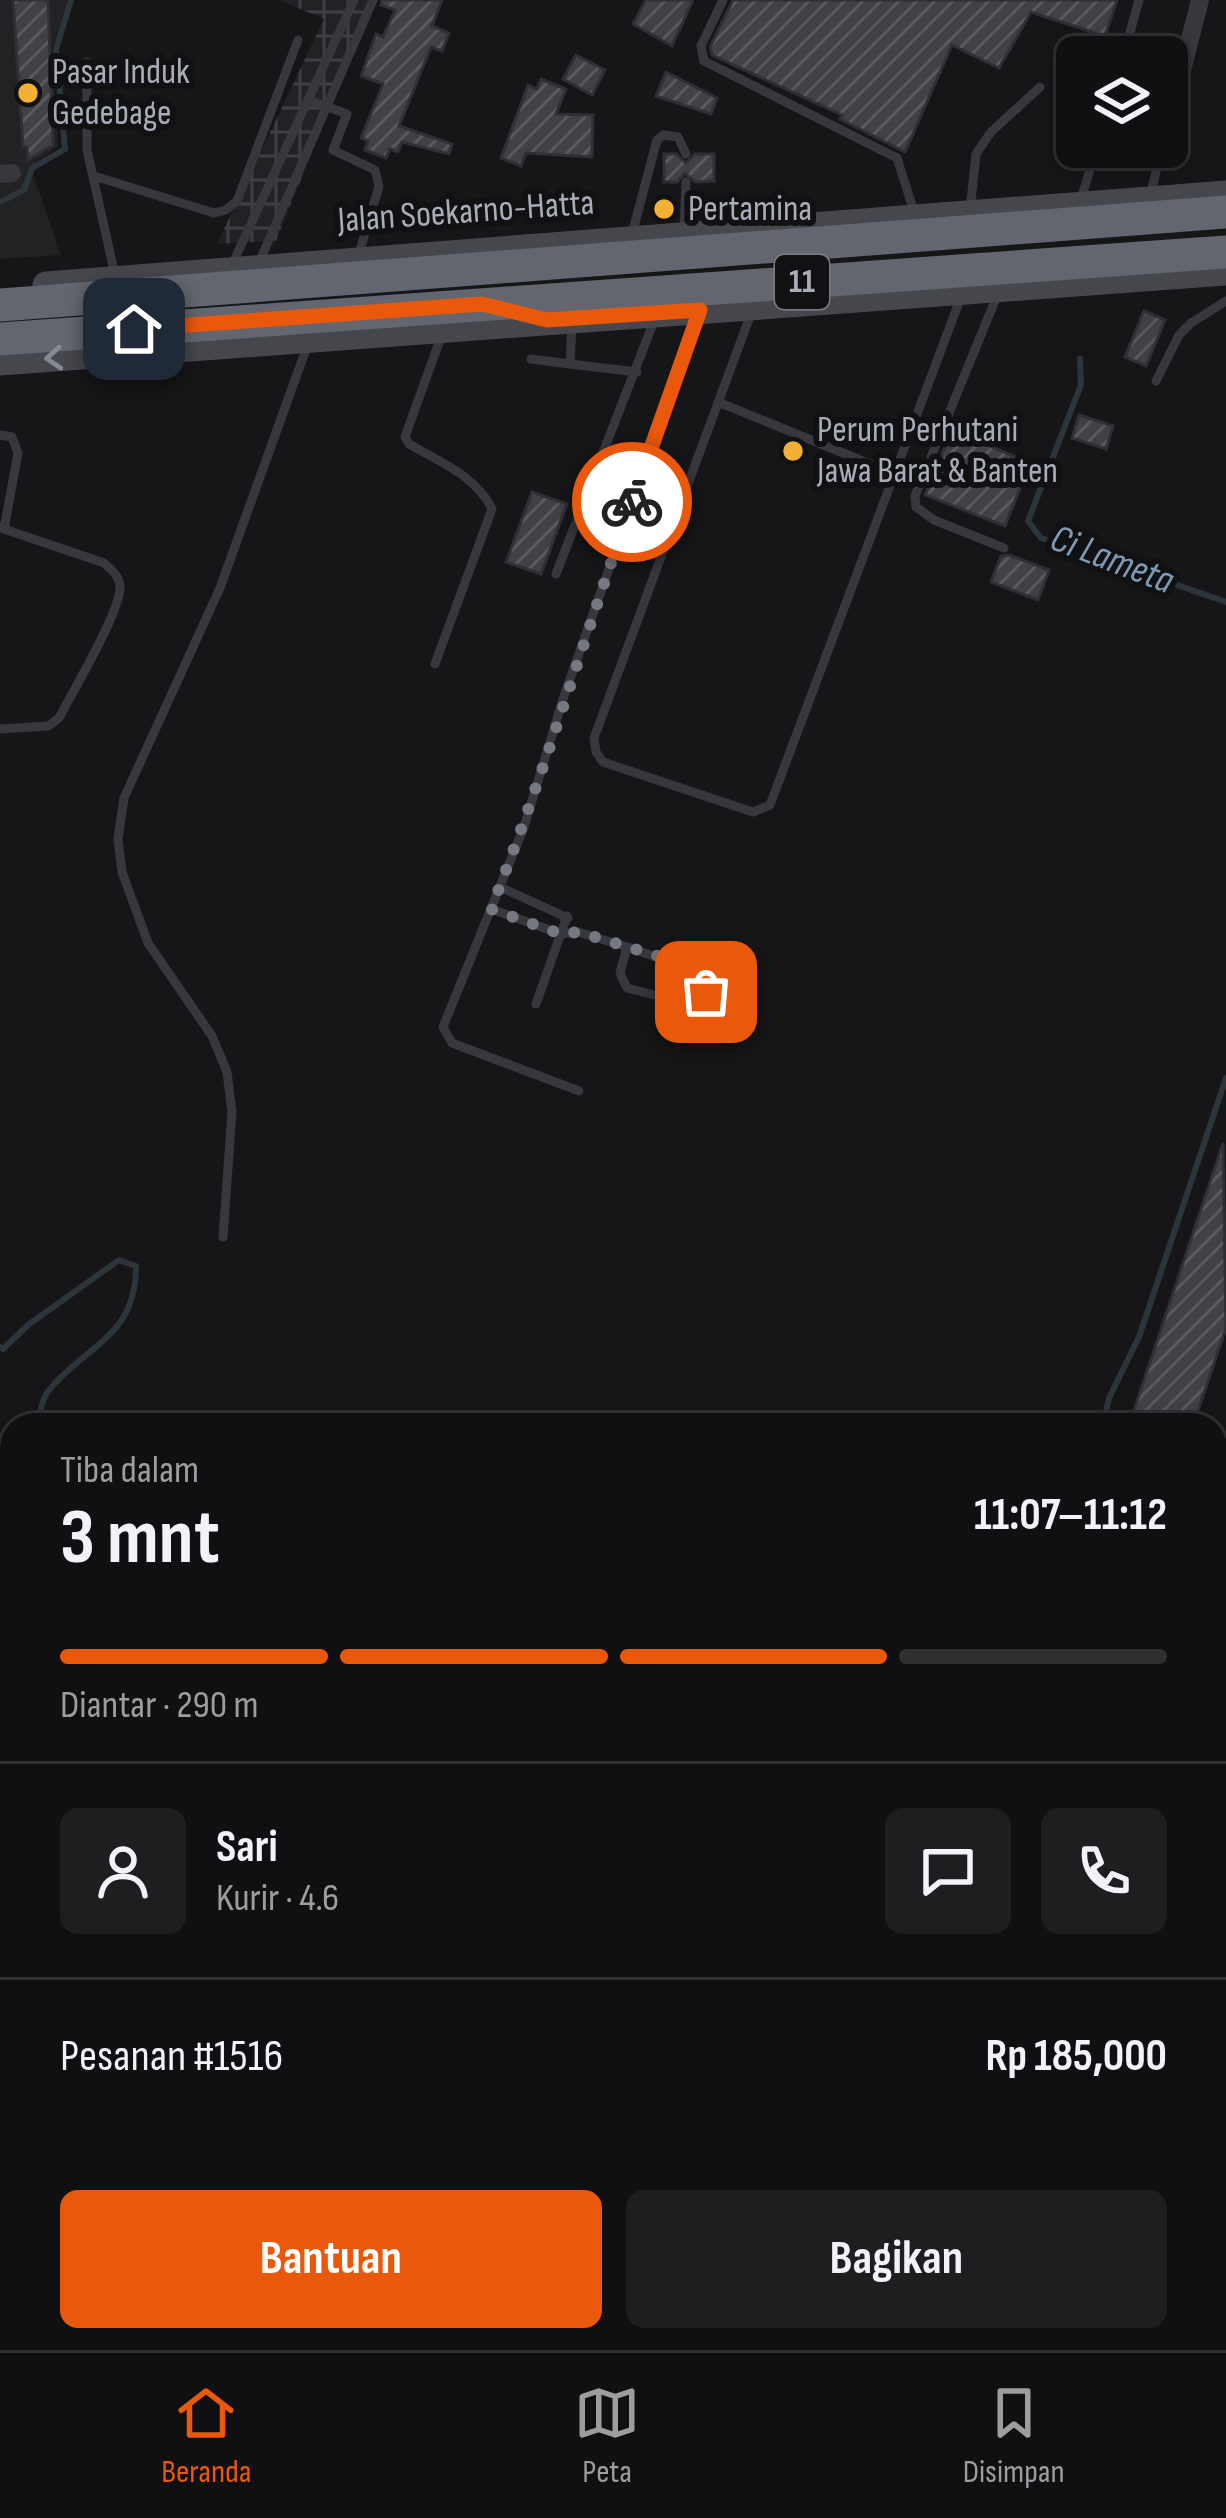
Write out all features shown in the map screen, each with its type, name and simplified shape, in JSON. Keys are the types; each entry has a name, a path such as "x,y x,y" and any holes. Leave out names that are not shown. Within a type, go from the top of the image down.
{"highway":[{"name":"Jalan Soekarno-Hatta","path":"0,305 862,230 1226,212"},
{"name":"Jalan Soekarno-Hatta","path":"0,339 233,287 482,304 1226,252"},
{"path":"1121,259 1177,275"},
{"path":"312,280 349,260"},
{"path":"482,304 560,320"}],"main road":[{"name":"Jalan Soekarno-Hatta","path":"0,289 115,279 233,287 349,260 683,235 862,230 915,217 1226,194"},
{"path":"0,362 1226,272"}],"street":[{"path":"1188,47 1200,0"}],"lane":[{"path":"233,287 354,0"},
{"path":"233,287 326,106 373,0"},
{"path":"723,0 701,46 704,62 897,158 915,217"},
{"path":"1129,36 1139,0"},
{"path":"344,22 360,29"},
{"path":"94,176 214,212 226,210 237,201 298,40"},
{"path":"87,62 87,150 115,279"},
{"path":"970,213 976,154 991,132 1040,87"},
{"path":"308,100 347,114 332,150 375,170 378,177 380,186 349,260"},
{"path":"631,239 656,140 663,135 678,137 686,154"},
{"path":"1080,204 1091,168"},
{"path":"1149,200 1157,168"},
{"path":"683,235 686,182"},
{"path":"1000,289 915,496 916,507 934,520 1004,548"},
{"path":"754,306 594,738 603,762 753,812 770,805 963,291"},
{"path":"1156,381 1179,335 1191,322 1224,307"},
{"path":"578,1091 452,1043 443,1027 500,887 700,310"},
{"path":"556,574 657,314"},
{"path":"560,320 570,364"},
{"path":"435,664 492,508 484,492 469,479 409,444 405,437 444,329"},
{"path":"223,1237 232,1112 227,1072 212,1036 148,943 122,872 118,838 124,798 220,588 310,339"},
{"path":"531,359 637,372"},
{"path":"718,402 897,475"},
{"path":"0,435 12,437 17,444 2,528 104,563 121,589 59,718 48,726 0,729"},
{"path":"0,474 15,475"},
{"path":"500,887 567,916 578,932"},
{"path":"491,909 561,934 578,932 627,947 703,973 710,983 706,992 686,1004 627,988 620,973 627,947"},
{"path":"536,1004 567,916"}],"shaded area":[{"name":"Pasar Induk Gedebage","path":"0,0 68,0 52,49 58,147 30,166 61,255 0,259"},
{"path":"279,0 374,0 276,241 217,244 324,19"}],"building":[{"path":"13,0 48,0 53,145 28,160 27,147 23,147"},
{"path":"382,0 442,0 432,26 449,33 442,51 431,47 399,126 452,144 449,154 402,142 398,152 390,149 386,158 365,150 368,141 361,138 383,84 361,76 376,34 383,37 395,10 381,5"},
{"path":"646,0 693,0 672,46 633,24"},
{"path":"733,0 1117,0 1105,36 1031,12 999,68 952,45 905,152 840,119 842,115 712,55 710,47"},
{"path":"576,55 605,70 592,95 563,79"},
{"path":"666,72 717,98 711,114 656,96"},
{"path":"541,79 566,89 556,114 593,115 592,157 526,153 521,166 501,158 528,85 537,89"},
{"path":"664,154 676,154 686,163 695,154 714,154 714,181 695,182 685,173 677,182 664,182"},
{"path":"1144,311 1165,320 1146,366 1125,357"},
{"path":"1079,415 1113,426 1106,449 1072,438"},
{"path":"952,430 1030,463 1005,526 925,495"},
{"path":"532,492 567,504 541,574 506,562"},
{"path":"1001,556 1049,570 1038,600 991,582"},
{"path":"1223,1143 1226,1328 1197,1413 1133,1413"}],"waterway":[{"path":"0,202 24,190 32,168 65,149 56,49 71,0"},
{"name":"Ci Lameta","path":"1080,359 1081,385 1028,521 1041,538 1226,602"},
{"name":"Ci Lameta","path":"1106,1413 1139,1337 1226,1078"},
{"path":"0,1347 119,1260 136,1266 134,1289 119,1324 50,1389 40,1413"}],"way so far":[{"path":"632,502 524,826 491,909 561,934 578,932 688,965 707,976 706,992"}],"place":[{"name":"Pasar Induk Gedebage","path":"28,93"},
{"name":"Pertamina","path":"664,209"},
{"name":"Perum Perhutani Jawa Barat & Banten","path":"793,451"}],"route":[{"path":"134,329 482,304 547,320 700,310 632,502"}]}
